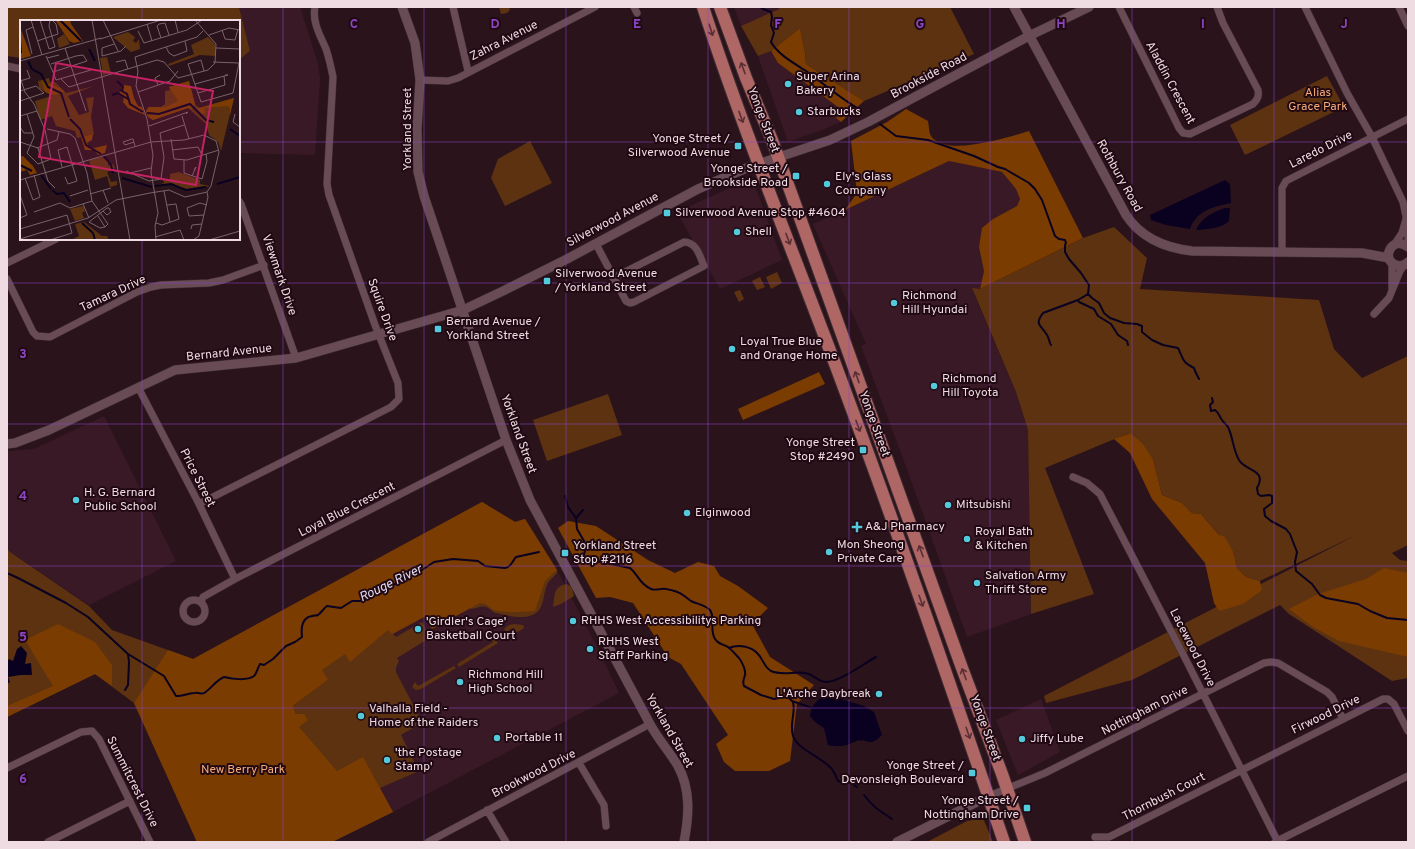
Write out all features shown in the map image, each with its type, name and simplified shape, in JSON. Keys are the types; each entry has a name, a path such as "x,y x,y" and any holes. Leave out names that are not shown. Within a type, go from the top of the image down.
{"main road":[{"name":"Yonge Street","path":"703,7 758,163 813,305 876,475 1004,842"},
{"name":"Yonge Street","path":"720,7 777,157 1002,774 1006,790 1025,842"}],"street":[{"name":"Squire Drive","path":"199,504 385,410 399,399 398,383 379,335 329,195 327,184 333,77 331,64 313,15 315,7"},
{"name":"Yorkland Street","path":"402,7 415,43 420,80 417,129 418,172 424,196 506,440 530,500 650,724 678,767 686,788 688,810 684,842"},
{"path":"453,7 468,71"},
{"name":"Zahra Avenue","path":"420,80 439,82 458,78 468,71 595,7"},
{"name":"Rothbury Road","path":"1014,7 1126,215 1139,230 1161,244 1181,250 1206,252 1362,253 1390,260 1399,266 1406,264"},
{"name":"Brookside Road","path":"777,157 830,140 868,122 1029,36 1089,7"},
{"name":"Aladdin Crescent","path":"1119,7 1179,128 1183,133 1190,134 1253,104 1257,100 1258,90 1223,23 1217,7"},
{"path":"1306,7 1403,202 1407,222 1402,233 1388,252 1392,290"},
{"path":"1398,7 1408,26"},
{"path":"7,66 20,69"},
{"name":"Laredo Drive","path":"1282,252 1282,192 1286,181 1408,119"},
{"name":"Silverwood Avenue","path":"463,310 596,244 676,199 758,163 777,157"},
{"name":"Viewmark Drive","path":"240,203 245,212 296,358"},
{"path":"1408,232 1408,242"},
{"path":"7,263 54,240"},
{"path":"596,244 613,278 626,301 632,303 704,266 693,245 684,242 613,278"},
{"path":"1393,245 1402,243 1408,247"},
{"name":"Rothbury Road","path":"1362,253 1393,245"},
{"path":"1374,314 1389,298 1400,271 1406,264"},
{"name":"Tamara Drive","path":"7,279 33,332 37,336 50,337 137,292 151,287 209,283 223,280 264,265"},
{"name":"Bernard Avenue","path":"7,444 15,443 49,430 175,370 296,358 463,310"},
{"name":"Price Street","path":"138,388 199,504 235,579"},
{"name":"Loyal Blue Crescent","path":"201,602 203,597 235,579 506,440"},
{"name":"Lacewood Drive","path":"1073,477 1087,483 1100,494 1242,770 1277,842"},
{"name":"Nottingham Drive","path":"989,796 1045,773 1264,663 1278,663 1327,692 1332,697 1343,719"},
{"name":"Firwood Drive","path":"1242,770 1383,699 1388,699 1394,704 1408,731"},
{"name":"Brookwood Drive","path":"428,842 650,724"},
{"name":"Summitcrest Drive","path":"7,768 81,732 92,731 99,739 150,842"},
{"path":"579,763 604,805 606,826"},
{"name":"Thornbush Court","path":"1095,837 1109,837 1242,770"},
{"path":"1277,842 1408,776"},
{"path":"897,842 989,796"},
{"path":"48,842 130,801"},
{"path":"487,810 506,842"}],"shaded area":[{"path":"239,7 300,7 318,64 320,79 315,155 240,153 240,59 250,51"},
{"path":"734,7 780,7 779,9 741,26"},
{"path":"771,51 778,63 842,110 836,118 841,122 788,142 758,56"},
{"path":"949,161 1002,172 1016,189 1020,199 1017,206 993,219 979,247 984,271 980,289 972,289 1016,392 1028,430 1031,614 967,637 861,346 866,344 813,224"},
{"path":"753,180 782,260 720,289 677,212 734,186"},
{"path":"1225,180 1230,184 1231,203 1206,210 1201,213 1190,229 1166,225 1151,220 1150,215"},
{"path":"1225,208 1230,208 1229,221 1218,227 1196,230 1201,222 1208,216"},
{"name":"H. G. Bernard Public School","path":"104,416 176,561 89,605 10,552 7,548 7,451 34,449"},
{"name":"Richmond Hill High School","path":"557,570 619,693 393,812 378,785 383,626 480,603 523,617 534,615 541,609 546,586 548,582 555,577"},
{"path":"21,646 27,653 25,664 31,663 32,675 8,677 10,682 7,684 7,662 9,659 13,661 17,649"},
{"path":"828,695 864,706 874,712 882,735 875,741 871,742 859,740 844,746 828,745 824,728 815,722 810,716 812,708 816,702"},
{"path":"1041,699 1060,752 1018,775 996,720"}],"green space":[{"path":"7,7 239,7 250,51 240,59 240,20 20,20 20,58 7,56"},
{"path":"499,7 509,7 510,10 507,13 501,14"},
{"path":"780,7 950,7 974,54 864,101 806,64 800,28 771,51 758,56 741,26 779,9"},
{"path":"800,28 806,64 864,101 841,122 836,118 842,110 778,63 771,51"},
{"name":"Alias Grace Park","path":"1327,76 1344,107 1245,155 1230,125"},
{"path":"906,109 928,121 931,136 938,142 949,145 963,146 978,144 1029,131 1083,238 980,289 984,271 979,247 982,228 993,219 1017,206 1020,199 1016,189 1002,172 949,161 845,210 857,193 851,141 887,122"},
{"path":"530,141 552,183 505,206 491,178 498,159"},
{"path":"1114,227 1147,258 1140,289 1319,300 1334,349 1362,378 1408,356 1408,545 1392,553 1400,560 1408,561 1408,678 1392,681 1289,614 1280,605 1132,680 1046,703 1044,696 1356,535 1260,581 1246,577 1237,568 1233,551 1201,514 1192,513 1182,503 1162,495 1153,459 1129,433 1045,468 1094,594 1031,614 1028,430 1016,392 972,288 980,289 1083,238"},
{"path":"777,272 782,283 771,289 766,277"},
{"path":"760,277 765,287 757,290 752,281"},
{"path":"740,290 744,299 739,302 734,292"},
{"path":"819,372 825,384 743,420 738,409"},
{"path":"608,394 622,435 547,461 533,420"},
{"path":"1130,433 1142,443 1153,459 1162,495 1182,503 1192,513 1201,514 1219,535 1224,536 1233,551 1237,568 1246,577 1260,581 1262,590 1243,604 1219,611 1214,603 1205,563 1152,499 1130,453 1114,439"},
{"name":"New Berry Park","path":"482,502 515,522 525,519 557,570 557,573 547,585 540,609 531,616 520,617 507,615 483,607 472,609 468,608 424,617 393,634 396,637 422,622 431,637 397,658 399,661 396,667 396,672 419,716 416,726 401,735 419,771 380,788 393,812 332,842 197,842 134,703 95,674 7,717 7,548 10,552 89,606 112,630 193,659","holes":["328,680 293,706 296,714 308,719 299,726 278,702"]},
{"name":"New Berry Park","path":"482,502 515,522 525,519 557,570 545,581 535,611 502,612 480,603 432,629 424,617 392,634 388,630 350,662 345,654 322,670 328,680 293,706 296,714 304,714 308,720 299,727 337,771 363,757 393,812 332,842 197,842 134,703 168,650 193,659"},
{"path":"568,521 596,526 648,560 675,573 698,562 714,566 720,576 738,586 768,608 752,624 770,657 814,685 797,704 790,761 769,771 735,771 724,762 716,744 728,735 681,664 668,657 633,603 610,597 596,598 558,528"},
{"path":"1384,568 1408,573 1408,657 1339,641 1313,627 1289,609 1318,594 1366,579"},
{"path":"567,584 572,587 574,596 553,607 557,589 562,585"},
{"path":"58,624 95,642 112,665 112,686 95,674 7,717 7,706 53,686 25,640"},
{"path":"509,625 523,625 524,628 516,633 513,628 506,632 504,629"},
{"path":"499,632 501,635 495,639 498,643 459,667 457,664 493,642 490,637"},
{"path":"454,666 456,668 421,689 416,690 412,687 415,682 418,686"},
{"path":"983,818 993,842 927,842 967,821"}],"waterway":[{"path":"760,7 771,12 771,25 774,33 771,42 774,47 788,59 859,109"},
{"path":"880,124 896,136 928,140 974,156 1005,169 1029,183 1042,200 1055,236 1059,239 1065,240 1065,252 1089,285 1088,294 1099,303 1104,313 1110,318 1124,323 1142,326 1142,332 1152,340 1163,345 1178,348 1183,360 1194,368 1199,379"},
{"path":"1051,345 1048,336 1039,325 1040,317 1043,313 1078,300 1088,294"},
{"path":"1078,300 1079,302 1094,309 1098,316 1111,324 1118,335 1127,341 1128,345"},
{"path":"1212,398 1213,402 1210,405 1211,411 1215,410 1228,427 1235,452 1239,460 1242,464 1258,474 1260,478 1257,488 1258,494 1261,496 1272,496 1272,503 1264,509 1265,516 1286,529 1290,534 1297,552 1295,562 1296,571 1312,584 1320,595 1326,598 1358,604 1387,618 1408,620"},
{"path":"565,496 568,507 576,518 577,529 584,541 585,551 583,558"},
{"path":"576,518 583,510"},
{"name":"Rouge River","path":"7,573 66,603 88,617 128,654 164,676 176,696 181,696 193,693 203,694 224,677 239,679 251,678 255,675 260,664 264,665 273,659 286,646 302,637 302,624 308,617 318,615 327,606 341,608 352,601 363,601 381,592 386,587 398,583 400,579 410,578 412,571 422,570 434,562 453,559 478,561 485,566 505,568 511,565 516,557 539,552"},
{"path":"577,557 630,568 647,587 655,590 664,589 675,591 691,601 708,608 712,615 712,630 716,641 729,648 739,658 744,668 744,686 761,695 774,699 784,697 789,698 792,701 812,708"},
{"path":"729,648 740,646 752,649 758,654 771,671 780,673 805,673 824,682 839,679 876,657"},
{"path":"125,690 128,685 128,654"},
{"path":"793,702 794,710 792,732 795,741 804,749 827,764 834,772 838,781 851,783 857,787"},
{"path":"864,795 874,806 892,819"}],"place":[{"name":"Super Arina Bakery","path":"788,84"},
{"name":"Starbucks","path":"799,112"},
{"name":"Yonge Street / Silverwood Avenue","path":"738,146"},
{"name":"Yonge Street / Brookside Road","path":"796,176"},
{"name":"Ely's Glass Company","path":"827,184"},
{"name":"Silverwood Avenue Stop #4604","path":"667,213"},
{"name":"Shell","path":"737,232"},
{"name":"Silverwood Avenue / Yorkland Street","path":"547,281"},
{"name":"Richmond Hill Hyundai","path":"894,303"},
{"name":"Bernard Avenue / Yorkland Street","path":"438,329"},
{"name":"Loyal True Blue and Orange Home","path":"732,349"},
{"name":"Richmond Hill Toyota","path":"934,386"},
{"name":"Yonge Street Stop #2490","path":"863,450"},
{"name":"H. G. Bernard Public School","path":"76,500"},
{"name":"Mitsubishi","path":"948,505"},
{"name":"Elginwood","path":"687,513"},
{"name":"A&J Pharmacy","path":"857,527"},
{"name":"Royal Bath & Kitchen","path":"967,539"},
{"name":"Mon Sheong Private Care","path":"829,552"},
{"name":"Yorkland Street Stop #2116","path":"565,553"},
{"name":"Salvation Army Thrift Store","path":"977,583"},
{"name":"RHHS West Accessibilitys Parking","path":"573,621"},
{"name":"'Girdler's Cage' Basketball Court","path":"418,629"},
{"name":"RHHS West Staff Parking","path":"590,649"},
{"name":"Richmond Hill High School","path":"460,682"},
{"name":"L'Arche Daybreak","path":"879,694"},
{"name":"Valhalla Field - Home of the Raiders","path":"361,716"},
{"name":"Portable 11","path":"497,738"},
{"name":"Jiffy Lube","path":"1022,739"},
{"name":"'the Postage Stamp'","path":"387,760"},
{"name":"Yonge Street / Devonsleigh Boulevard","path":"972,773"},
{"name":"Yonge Street / Nottingham Drive","path":"1027,808"}]}
